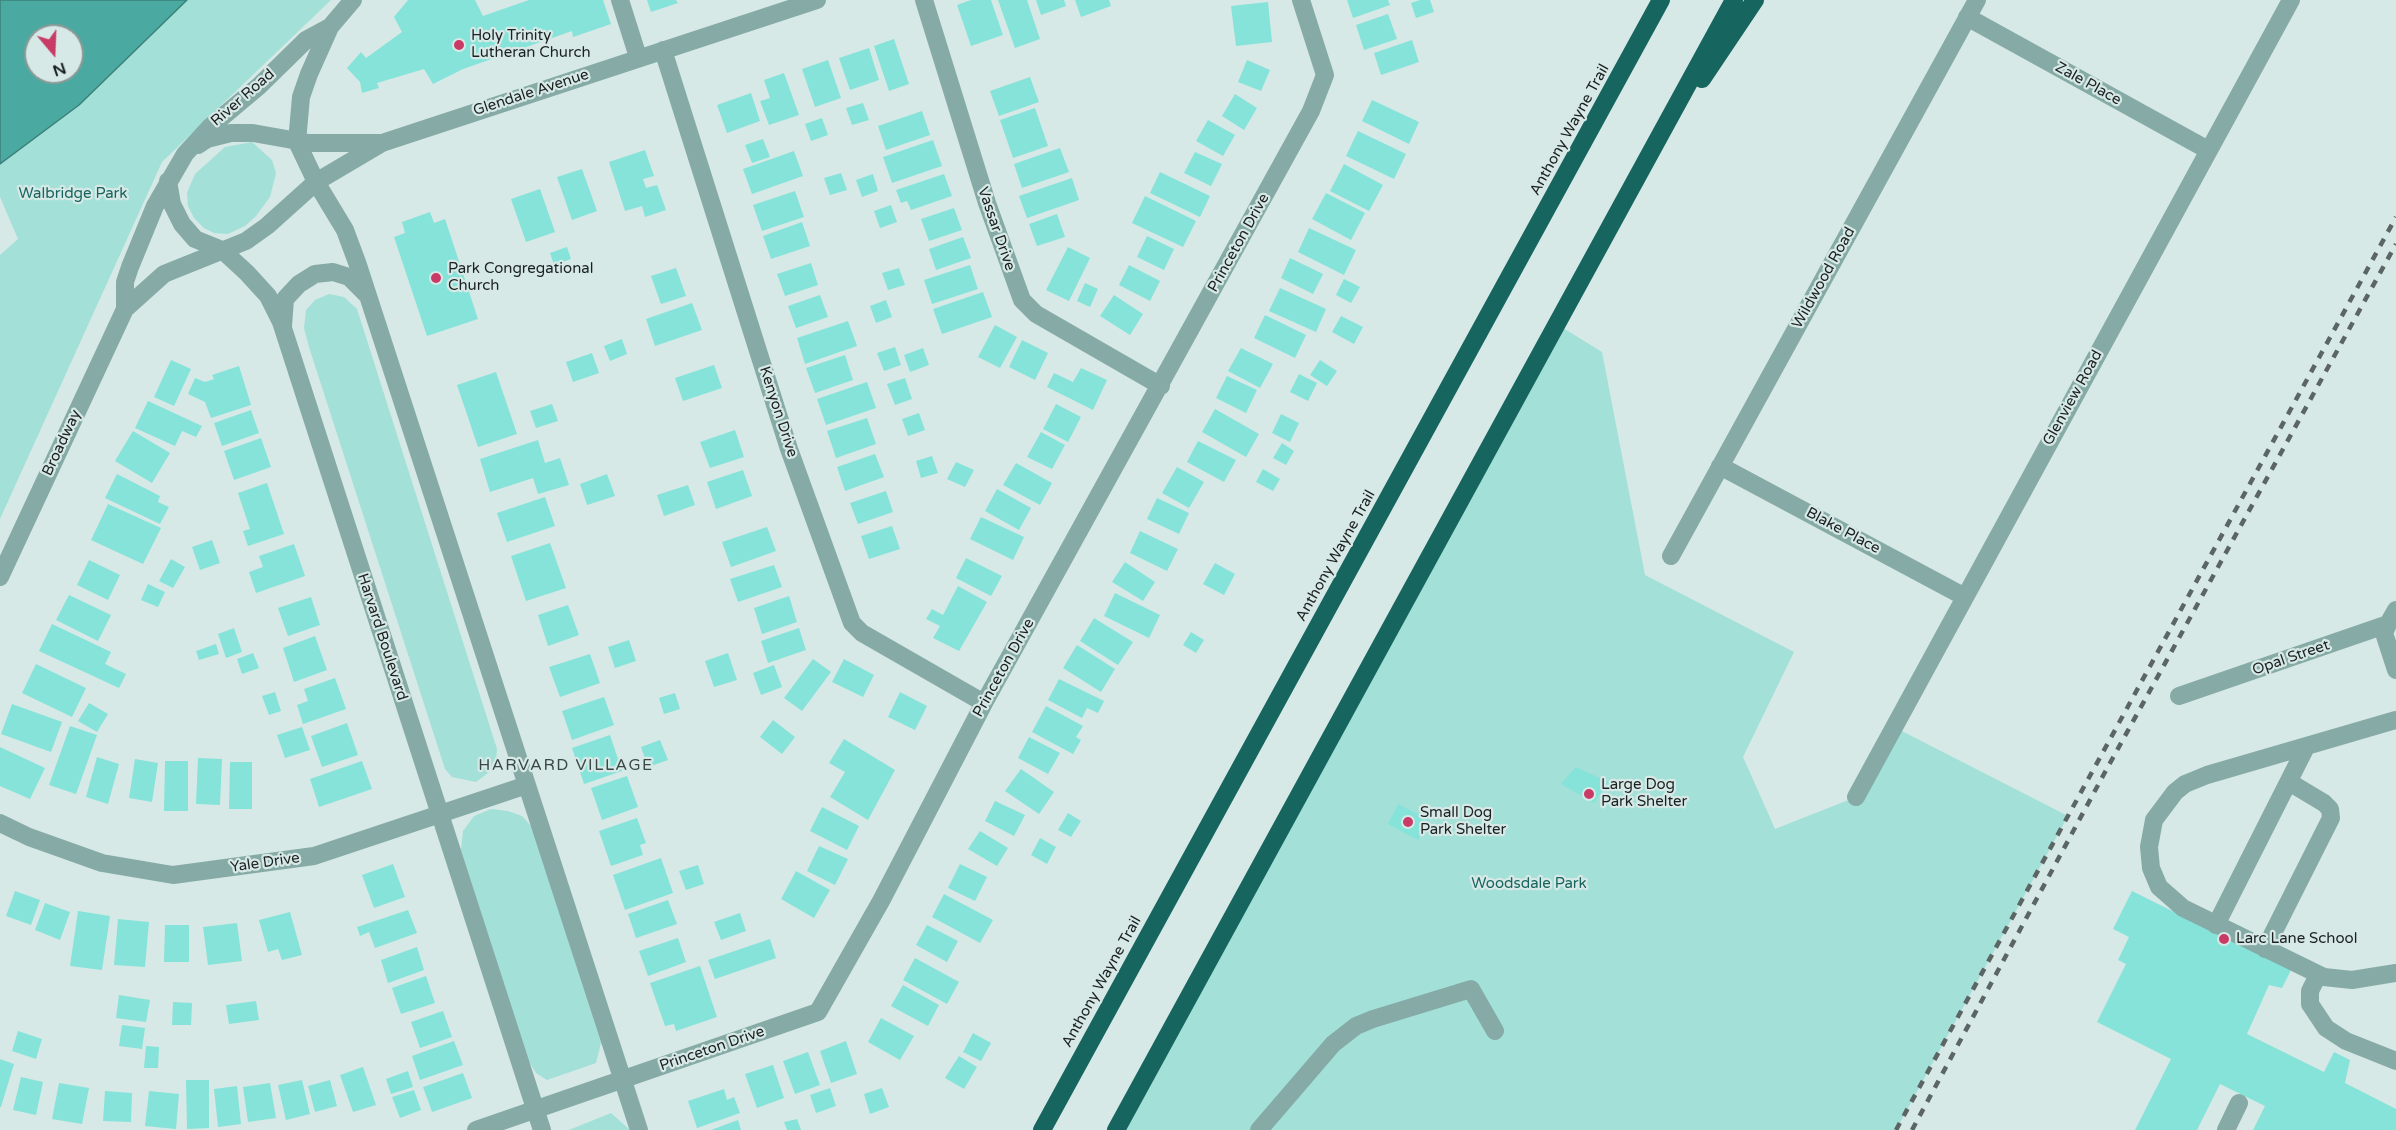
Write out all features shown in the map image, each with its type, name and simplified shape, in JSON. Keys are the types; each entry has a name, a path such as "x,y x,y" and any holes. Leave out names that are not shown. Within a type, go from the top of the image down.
{"highway":[{"name":"Anthony Wayne Trail","path":"1042,1130 1662,0"},
{"path":"1116,1130 1732,0"},
{"path":"1635,180 1755,0"}],"street":[{"name":"River Road","path":"297,142 301,97 330,27 353,0"},
{"path":"620,0 639,57"},
{"name":"Glendale Avenue","path":"316,182 382,143 817,0"},
{"name":"Vassar Drive","path":"924,0 987,203 1022,300 1036,314 1161,386"},
{"name":"Princeton Drive","path":"476,1130 818,1012 881,901 984,703 1311,111 1325,75 1301,0"},
{"name":"Wildwood Road","path":"1671,556 1977,0"},
{"name":"Glenview Road","path":"1856,797 2291,0"},
{"name":"Zale Place","path":"1967,17 2208,150"},
{"name":"River Road","path":"168,182 185,154 209,128 259,86 306,40 330,27"},
{"name":"Kenyon Drive","path":"663,50 789,449 852,623 862,633 984,703"},
{"name":"Glendale Avenue","path":"185,154 207,139 231,133 253,133 297,142 346,145 382,143"},
{"path":"297,142 316,182 345,230 368,295 639,1130"},
{"name":"Broadway","path":"125,309 124,282 168,182"},
{"name":"Harvard Boulevard","path":"168,182 172,204 182,224 195,238 222,250 268,296 283,328 542,1130"},
{"name":"Broadway","path":"0,577 125,309 164,274 246,241 267,226 316,182"},
{"path":"283,328 285,299 299,284 315,274 333,272 350,278 368,295"},
{"name":"Blake Place","path":"1720,466 1965,597"},
{"path":"2392,617 2384,633 2396,670"},
{"name":"Opal Street","path":"2179,696 2392,617"},
{"path":"2396,720 2196,779 2175,792 2154,820 2149,839 2150,859 2159,887 2183,908 2318,975 2342,980 2396,973"},
{"path":"2216,925 2306,747"},
{"path":"2265,949 2331,818 2330,810 2324,803 2289,782"},
{"name":"Yale Drive","path":"0,823 29,837 102,863 173,875 249,867 314,856 527,785"},
{"path":"2318,975 2310,991 2310,1004 2326,1028 2346,1041 2396,1061"},
{"path":"1259,1130 1332,1044 1365,1023 1471,989 1495,1031"},
{"path":"2226,1130 2239,1103"}],"green space":[{"name":"Walbridge Park","path":"187,0 331,0 162,162 0,519 0,255 18,239 0,197 0,164 79,105"},
{"path":"252,142 272,160 276,173 270,197 256,216 245,226 228,234 214,233 204,228 194,218 188,206 187,193 195,174 225,147"},
{"path":"329,294 344,297 357,309 497,749 496,762 488,773 476,782 452,777 445,769 309,347 304,328 306,310 315,300"},
{"name":"Woodsdale Park","path":"1555,323 1602,352 1645,575 1794,652 1743,757 1775,829 1856,797 1894,727 2068,816 1896,1130 1115,1130"},
{"path":"491,809 522,816 532,827 601,1043 596,1063 547,1080 536,1073 528,1060 461,850 463,831 474,816"},
{"path":"611,1113 630,1130 569,1130"}],"shaded area":[{"path":"0,0 187,0 79,105 0,164"}],"building":[{"name":"Holy Trinity Lutheran Church","path":"408,0 475,0 483,16 529,0 603,0 611,24 573,37 572,31 463,69 433,84 424,69 377,83 379,88 362,93 360,82 347,68 361,52 366,58 402,32 394,17"},
{"path":"647,0 676,0 678,3 651,12"},
{"path":"971,0 991,0 1003,35 971,46 957,5"},
{"path":"998,0 1027,0 1040,39 1015,48"},
{"path":"1036,0 1064,0 1066,6 1041,15"},
{"path":"1075,0 1109,0 1111,6 1081,17"},
{"path":"1347,0 1388,0 1390,5 1353,18"},
{"path":"1430,0 1434,12 1416,18 1411,3"},
{"path":"1268,2 1272,42 1236,46 1231,6"},
{"path":"1388,14 1397,39 1364,50 1356,25"},
{"path":"894,39 909,84 889,91 874,46"},
{"path":"1412,40 1419,62 1381,75 1374,53"},
{"path":"869,48 879,80 850,90 839,58"},
{"path":"828,60 841,98 815,107 802,69"},
{"path":"1247,60 1270,70 1261,91 1238,82"},
{"path":"784,73 799,115 769,125 760,101 770,98 764,80"},
{"path":"1030,77 1039,102 999,116 990,91"},
{"path":"751,93 760,121 727,133 717,105"},
{"path":"1235,94 1257,108 1244,130 1222,116"},
{"path":"1372,100 1419,122 1409,144 1362,121"},
{"path":"863,103 869,120 852,125 846,108"},
{"path":"1035,108 1048,146 1013,158 1000,120"},
{"path":"922,111 930,135 886,150 878,126"},
{"path":"822,118 828,135 811,141 805,124"},
{"path":"1208,120 1235,135 1223,156 1196,141"},
{"path":"1358,131 1406,154 1394,179 1346,156"},
{"path":"763,139 770,157 752,163 745,145"},
{"path":"933,140 942,166 892,183 883,157"},
{"path":"1060,148 1069,172 1022,188 1014,164"},
{"path":"645,150 654,176 643,179 646,188 657,185 666,210 645,217 642,206 625,211 609,162"},
{"path":"794,151 803,176 752,194 743,169"},
{"path":"1195,152 1222,164 1211,186 1184,173"},
{"path":"1344,164 1383,185 1369,211 1330,191"},
{"path":"582,169 597,211 572,220 557,177"},
{"path":"1160,172 1210,196 1200,217 1150,193"},
{"path":"841,173 847,190 830,195 824,178"},
{"path":"873,174 878,191 862,197 856,180"},
{"path":"944,174 952,196 911,210 907,201 901,203 896,190"},
{"path":"1072,178 1079,200 1027,218 1019,196"},
{"path":"540,189 555,232 526,242 511,199"},
{"path":"795,191 804,217 762,231 753,205"},
{"path":"1326,193 1365,213 1351,240 1312,219"},
{"path":"1145,196 1196,221 1183,247 1132,223"},
{"path":"891,205 897,222 880,228 874,211"},
{"path":"954,208 962,230 929,241 921,219"},
{"name":"Park Congregational Church","path":"430,212 434,223 445,219 478,319 427,336 394,237 405,233 402,222"},
{"path":"1057,214 1065,237 1037,246 1029,224"},
{"path":"802,222 810,246 771,259 763,236"},
{"path":"1309,228 1356,250 1344,275 1298,252"},
{"path":"1147,236 1174,249 1164,270 1137,257"},
{"path":"963,237 971,258 936,270 929,249"},
{"path":"567,247 571,259 554,265 550,253"},
{"path":"1068,247 1090,258 1069,301 1046,290"},
{"path":"1290,258 1323,274 1313,294 1281,278"},
{"path":"811,263 818,285 785,296 777,274"},
{"path":"970,265 978,289 932,304 924,280"},
{"path":"1129,265 1160,281 1150,301 1119,285"},
{"path":"676,268 686,296 661,304 651,276"},
{"path":"899,268 905,285 888,290 882,273"},
{"path":"1344,279 1360,287 1351,303 1336,295"},
{"path":"1085,283 1098,289 1090,307 1077,301"},
{"path":"1280,288 1326,309 1316,332 1269,311"},
{"path":"983,292 992,317 942,334 933,309"},
{"path":"820,295 828,317 796,328 788,306"},
{"path":"1114,295 1143,314 1130,335 1100,316"},
{"path":"886,300 892,317 876,323 870,306"},
{"path":"692,303 702,330 655,346 646,319"},
{"path":"1265,315 1306,335 1295,358 1254,338"},
{"path":"1341,316 1363,327 1354,344 1332,332"},
{"path":"848,321 857,346 805,364 797,338"},
{"path":"995,325 1017,337 1000,368 978,357"},
{"path":"622,339 627,354 610,361 604,346"},
{"path":"1022,340 1048,353 1035,380 1009,367"},
{"path":"895,347 901,365 884,371 877,353"},
{"path":"923,348 929,365 910,372 904,355"},
{"path":"1241,348 1273,364 1260,388 1228,371"},
{"path":"592,353 599,373 573,382 566,362"},
{"path":"845,355 853,380 815,393 806,368"},
{"path":"171,360 191,369 174,406 154,397"},
{"path":"1320,360 1337,371 1327,386 1310,375"},
{"path":"714,365 722,388 683,401 675,378"},
{"path":"239,366 251,405 211,418 205,402 188,394 195,378 205,382 214,379 212,375"},
{"path":"1081,368 1107,380 1093,410 1047,387 1054,373 1073,382"},
{"path":"496,372 517,434 478,447 457,385"},
{"path":"1299,374 1317,383 1308,401 1290,392"},
{"path":"1227,376 1257,390 1246,413 1216,398"},
{"path":"905,378 912,399 895,405 887,384"},
{"path":"867,382 876,408 826,425 817,399"},
{"path":"148,401 202,426 196,437 182,431 175,446 135,428"},
{"path":"552,404 558,421 536,428 530,411"},
{"path":"1056,404 1081,417 1068,442 1043,429"},
{"path":"1215,409 1259,434 1246,457 1202,432"},
{"path":"251,410 259,433 222,446 214,423"},
{"path":"919,413 925,430 908,436 902,419"},
{"path":"1281,414 1299,423 1290,442 1272,433"},
{"path":"867,418 876,444 836,458 827,431"},
{"path":"735,430 744,457 710,468 700,442"},
{"path":"133,431 170,453 152,483 115,461"},
{"path":"1041,432 1065,445 1052,469 1027,457"},
{"path":"261,438 271,467 234,480 224,451"},
{"path":"538,440 545,463 560,458 569,485 538,494 533,478 490,492 480,459"},
{"path":"1198,441 1236,460 1224,482 1187,462"},
{"path":"1282,443 1294,451 1286,465 1273,458"},
{"path":"875,454 884,477 845,491 837,467"},
{"path":"932,456 938,473 921,478 916,461"},
{"path":"956,462 974,470 965,487 947,479"},
{"path":"1016,463 1052,483 1040,505 1003,485"},
{"path":"1177,467 1204,482 1189,508 1162,493"},
{"path":"1263,469 1280,479 1273,491 1256,482"},
{"path":"743,470 752,496 716,509 707,482"},
{"path":"117,474 160,496 158,502 169,507 160,524 105,498"},
{"path":"607,474 615,496 587,505 580,484"},
{"path":"267,483 284,534 248,546 243,531 250,529 238,493"},
{"path":"688,485 695,505 664,516 657,495"},
{"path":"997,489 1031,508 1019,530 985,511"},
{"path":"886,491 893,512 858,524 850,503"},
{"path":"545,497 555,526 507,542 497,513"},
{"path":"1157,498 1189,513 1179,534 1147,519"},
{"path":"108,504 161,528 143,564 91,540"},
{"path":"981,517 1024,537 1013,560 970,539"},
{"path":"892,526 900,549 869,559 861,536"},
{"path":"767,527 776,551 731,567 722,542"},
{"path":"1140,531 1178,549 1167,571 1130,553"},
{"path":"212,540 220,563 200,570 192,547"},
{"path":"550,543 566,588 526,601 511,556"},
{"path":"294,544 305,576 256,593 249,572 263,567 259,556"},
{"path":"966,558 1002,576 991,596 956,578"},
{"path":"171,559 185,567 173,588 159,581"},
{"path":"89,560 120,575 108,600 77,585"},
{"path":"1125,562 1155,582 1143,601 1112,582"},
{"path":"1215,563 1235,574 1224,595 1203,584"},
{"path":"774,565 782,587 738,602 730,579"},
{"path":"148,584 165,592 158,607 141,600"},
{"path":"958,586 987,602 959,651 933,638 940,626 926,619 932,609 943,615"},
{"path":"1115,593 1160,615 1149,638 1104,616"},
{"path":"69,595 111,615 98,641 56,620"},
{"path":"789,596 797,622 762,634 754,608"},
{"path":"311,597 320,625 288,636 278,608"},
{"path":"568,605 579,635 548,646 538,615"},
{"path":"1094,618 1133,642 1118,665 1080,641"},
{"path":"52,624 111,652 105,664 126,674 119,688 39,651"},
{"path":"234,628 242,652 226,658 218,634"},
{"path":"799,628 806,650 768,663 761,641"},
{"path":"1191,632 1204,640 1196,653 1183,645"},
{"path":"315,636 327,670 294,682 283,648"},
{"path":"629,640 636,661 615,668 608,647"},
{"path":"216,644 219,654 199,660 196,651"},
{"path":"1077,645 1115,669 1101,692 1063,668"},
{"path":"253,653 259,668 242,674 237,659"},
{"path":"728,653 737,680 714,687 705,661"},
{"path":"590,654 600,683 560,697 549,667"},
{"path":"813,659 831,672 802,711 784,698"},
{"path":"844,659 874,675 863,697 832,682"},
{"path":"36,664 86,688 72,717 22,693"},
{"path":"774,665 782,687 761,695 753,673"},
{"path":"335,678 346,709 303,724 297,705 308,701 304,689"},
{"path":"1059,679 1104,701 1098,713 1087,708 1082,718 1048,700"},
{"path":"275,692 281,711 269,715 262,696"},
{"path":"900,692 927,706 915,730 888,717"},
{"path":"675,693 680,709 664,714 659,698"},
{"path":"604,697 614,725 572,740 562,711"},
{"path":"89,703 108,714 97,732 78,721"},
{"path":"12,704 62,722 51,752 1,734"},
{"path":"1046,706 1083,726 1076,737 1081,740 1073,754 1032,732"},
{"path":"773,720 795,737 782,754 760,737"},
{"path":"347,723 358,755 322,767 311,736"},
{"path":"70,726 97,735 76,794 49,785"},
{"path":"302,727 310,750 285,758 277,735"},
{"path":"610,735 622,771 584,784 572,748"},
{"path":"1029,737 1060,753 1048,774 1018,758"},
{"path":"844,739 895,770 868,820 830,797 845,772 829,763"},
{"path":"660,740 668,760 648,767 641,747"},
{"path":"0,747 45,768 30,799 0,786"},
{"path":"97,757 119,764 108,804 86,797"},
{"path":"198,758 222,759 220,805 196,804"},
{"path":"135,759 158,763 152,802 129,798"},
{"path":"165,761 188,761 188,811 164,811"},
{"path":"362,761 372,789 319,807 310,779"},
{"path":"230,762 252,762 252,809 229,809"},
{"name":"Large Dog Park Shelter","path":"1576,767 1608,782 1594,803 1561,784"},
{"path":"1021,769 1054,792 1039,814 1005,791"},
{"path":"627,776 638,807 602,820 591,788"},
{"path":"995,801 1025,815 1014,836 985,821"},
{"name":"Small Dog Park Shelter","path":"1398,804 1429,820 1418,840 1388,824"},
{"path":"822,807 859,826 847,850 810,831"},
{"path":"1068,813 1081,821 1071,837 1058,830"},
{"path":"637,818 646,843 640,845 643,855 611,866 599,831"},
{"path":"980,831 1008,848 997,866 968,849"},
{"path":"1040,838 1056,847 1047,864 1031,855"},
{"path":"819,846 848,859 835,885 807,871"},
{"path":"661,858 673,893 625,910 613,875"},
{"path":"393,864 405,897 374,908 362,875"},
{"path":"960,864 987,877 975,901 948,888"},
{"path":"698,865 704,884 686,890 679,871"},
{"path":"796,871 830,890 814,918 781,899"},
{"path":"15,891 40,900 31,925 6,916"},
{"path":"2132,891 2291,970 2282,988 2269,985 2247,1034 2324,1072 2334,1052 2350,1060 2345,1083 2396,1109 2396,1130 2253,1130 2265,1106 2220,1084 2197,1130 2135,1130 2171,1059 2097,1022 2126,964 2118,960 2129,937 2113,929"},
{"path":"944,894 993,920 980,943 932,917"},
{"path":"668,900 677,924 636,938 628,914"},
{"path":"45,903 70,912 60,940 35,930"},
{"path":"408,910 417,933 375,948 369,932 360,936 357,927"},
{"path":"78,911 110,916 102,970 70,966"},
{"path":"290,912 302,955 282,960 278,949 268,952 259,920"},
{"path":"740,913 746,931 721,940 714,922"},
{"path":"118,919 149,922 145,967 114,965"},
{"path":"237,923 242,961 208,965 203,927"},
{"path":"165,925 189,925 189,962 164,962"},
{"path":"927,925 958,941 947,962 916,945"},
{"path":"678,938 686,962 648,976 639,951"},
{"path":"770,939 776,958 715,979 708,960"},
{"path":"417,947 424,970 388,983 381,960"},
{"path":"915,958 959,982 947,1004 903,980"},
{"path":"700,966 717,1017 676,1031 674,1024 665,1026 650,983"},
{"path":"426,976 435,1003 401,1014 392,988"},
{"path":"903,985 939,1005 928,1026 891,1006"},
{"path":"119,995 150,1000 146,1022 116,1018"},
{"path":"256,1001 259,1020 229,1024 226,1005"},
{"path":"173,1002 192,1003 191,1025 172,1025"},
{"path":"443,1011 452,1037 420,1048 411,1022"},
{"path":"881,1018 914,1036 900,1060 868,1042"},
{"path":"122,1025 145,1028 142,1049 119,1046"},
{"path":"18,1031 42,1039 36,1059 12,1051"},
{"path":"973,1033 991,1043 981,1061 963,1052"},
{"path":"454,1041 463,1065 420,1080 412,1056"},
{"path":"846,1041 857,1074 831,1083 820,1051"},
{"path":"146,1046 159,1047 158,1068 144,1068"},
{"path":"808,1052 820,1085 795,1094 783,1061"},
{"path":"959,1056 977,1067 964,1089 945,1078"},
{"path":"0,1059 14,1064 1,1107 0,1107"},
{"path":"773,1065 784,1098 757,1108 745,1074"},
{"path":"363,1067 376,1105 353,1112 340,1075"},
{"path":"408,1071 413,1087 391,1094 386,1079"},
{"path":"463,1073 472,1098 432,1112 423,1087"},
{"path":"21,1077 43,1082 36,1115 13,1110"},
{"path":"186,1080 209,1080 209,1128 187,1129"},
{"path":"302,1080 310,1114 286,1120 278,1085"},
{"path":"330,1080 337,1106 315,1112 308,1086"},
{"path":"59,1083 89,1088 82,1124 52,1119"},
{"path":"270,1083 276,1118 248,1122 243,1087"},
{"path":"237,1086 241,1124 218,1127 214,1089"},
{"path":"830,1088 836,1106 816,1113 810,1095"},
{"path":"882,1088 889,1107 870,1114 864,1094"},
{"path":"724,1089 727,1100 734,1097 740,1113 697,1128 688,1101"},
{"path":"414,1090 421,1110 400,1118 392,1097"},
{"path":"105,1091 132,1093 131,1122 103,1121"},
{"path":"149,1091 179,1094 176,1129 145,1126"},
{"path":"797,1119 801,1130 787,1130 784,1122"},
{"path":"738,1120 741,1130 711,1130"}],"railway":[{"path":"1896,1130 2396,217"},
{"path":"1912,1130 2104,774 2396,244"}],"place":[{"name":"Holy Trinity Lutheran Church","path":"459,45"},
{"name":"Park Congregational Church","path":"436,278"},
{"name":"Large Dog Park Shelter","path":"1589,794"},
{"name":"Small Dog Park Shelter","path":"1408,822"},
{"name":"Larc Lane School","path":"2224,939"}],"district":[{"name":"HARVARD VILLAGE","path":"566,766"}]}
